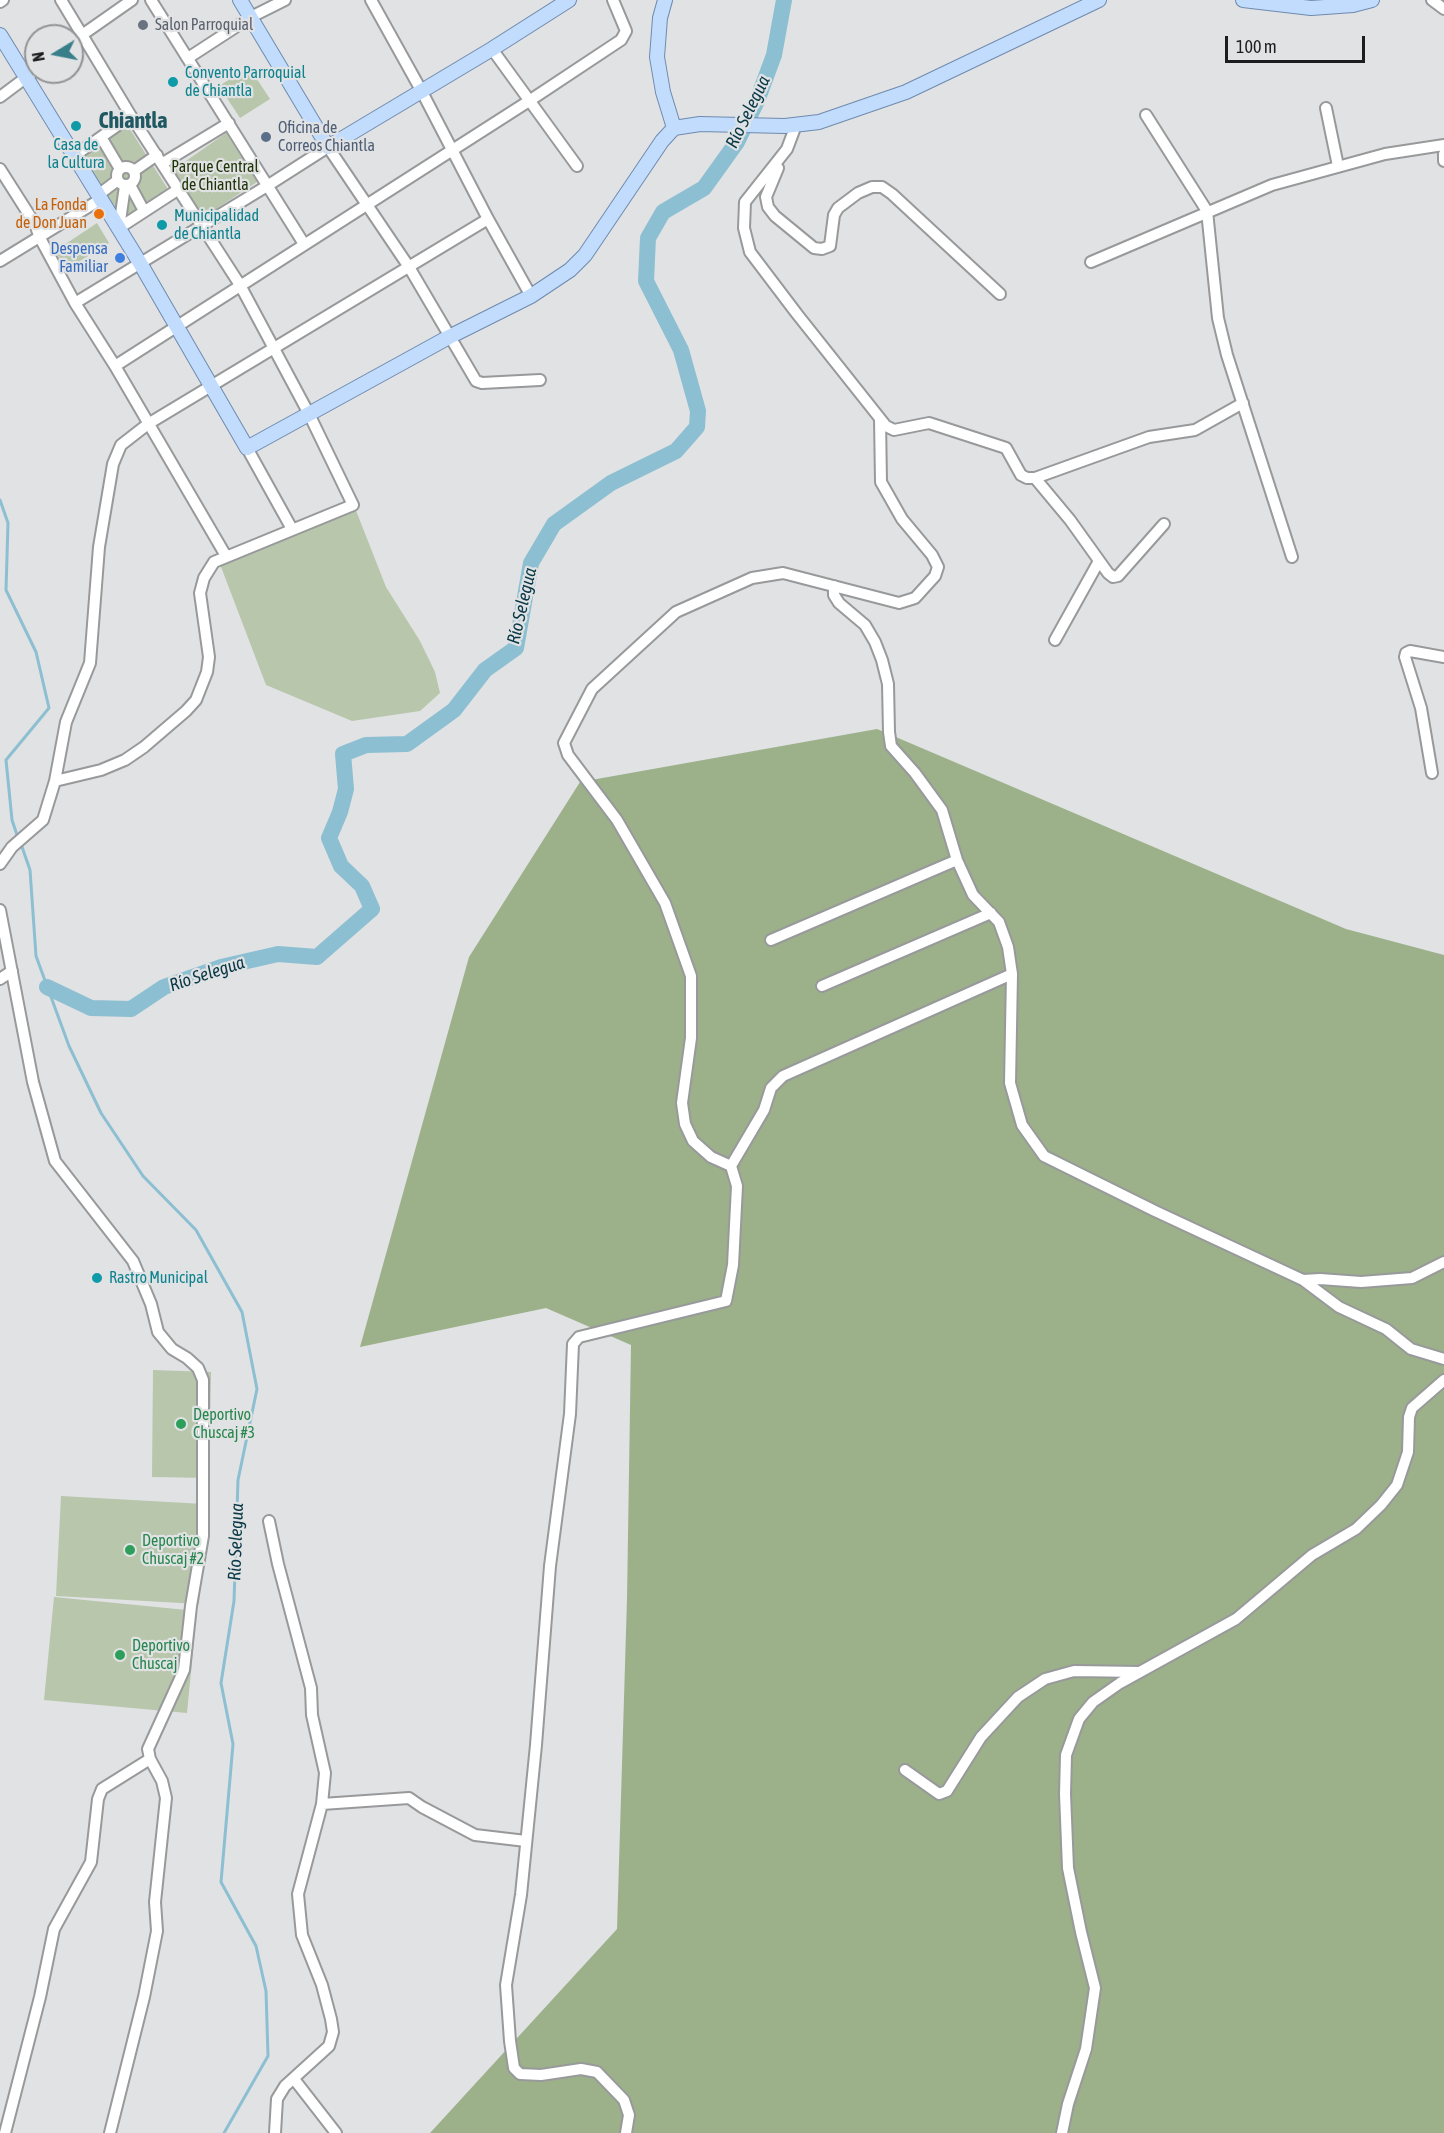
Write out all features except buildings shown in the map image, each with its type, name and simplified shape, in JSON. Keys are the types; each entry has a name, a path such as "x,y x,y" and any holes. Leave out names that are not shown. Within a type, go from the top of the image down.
{"main road":[{"path":"240,0 328,147 492,49 568,0"},
{"path":"665,0 660,18 657,57 663,92 674,129"},
{"path":"36,84 74,156 140,263 210,387 248,447 449,337 531,296 570,270 585,255 662,141 674,129 688,124 790,126 819,122 906,92 1099,0"},
{"path":"1243,0 1311,8 1353,5 1372,0"},
{"path":"0,35 24,65"}],"street":[{"path":"61,0 75,24"},
{"path":"84,34 132,0"},
{"path":"151,0 303,244"},
{"path":"188,58 251,16 285,0"},
{"path":"371,0 422,90 488,219 531,296"},
{"path":"115,366 621,40 626,31 612,0"},
{"path":"1432,0 1444,9"},
{"path":"54,781 101,770 125,760 144,747 196,700 207,672 209,657 200,593 204,578 214,562 353,505 309,414 240,285 131,116 84,38"},
{"path":"492,49 577,166"},
{"path":"0,97 24,79"},
{"path":"1326,108 1338,166"},
{"path":"1146,115 1207,211 1218,318 1227,356 1292,557"},
{"path":"74,156 131,116"},
{"path":"0,261 40,238 123,180 135,179 134,171 229,123"},
{"path":"790,126 787,149 766,197 768,207 775,216 814,248 822,249 830,246 834,215 838,208 858,193 872,187 882,187 999,294"},
{"path":"102,137 123,180 144,211"},
{"path":"1091,262 1272,185 1385,154 1444,145"},
{"path":"75,303 328,147 409,267 476,381 482,383 540,380"},
{"path":"787,149 745,202 744,228 750,252 880,419 894,430 929,423 1006,448 1021,475 1035,478 1149,437 1195,430 1243,403"},
{"path":"0,169 34,224 75,303 115,366 226,556"},
{"path":"118,228 123,180"},
{"path":"118,228 178,189"},
{"path":"0,864 12,847 43,820 66,722 90,663 99,547 113,464 121,445 148,424 488,219"},
{"path":"731,1166 711,1157 693,1141 685,1124 682,1103 691,1038 691,976 665,903 617,820 568,755 564,743 592,689 676,612 752,578 783,573 899,603 915,598 935,576 938,567 932,555 902,519 881,482 880,419"},
{"path":"248,447 292,529"},
{"path":"1035,478 1113,577 1118,576 1164,524"},
{"path":"1055,640 1099,561"},
{"path":"834,586 834,595 839,603 865,625 875,642 888,684 891,746 915,773 942,810 957,860 973,896 999,922 1008,947 1012,974 1010,1083 1023,1125 1032,1142 1044,1156 1303,1280 1339,1307 1386,1329 1412,1349 1444,1359"},
{"path":"1432,773 1421,708 1405,657 1410,651 1444,657"},
{"path":"771,940 957,860"},
{"path":"0,910 33,1082 55,1161 134,1261 158,1332 172,1349 198,1368 203,1380 203,1536 191,1606 184,1670 148,1749 150,1759 162,1781 166,1798 155,1902 157,1931 144,1997 110,2133"},
{"path":"822,986 991,913"},
{"path":"0,979 12,971"},
{"path":"626,2133 629,2115 624,2100 597,2072 581,2069 520,2074 513,2068 506,1985 518,1921 550,1566 570,1414 573,1344 579,1337 726,1301 733,1265 736,1229 737,1186 731,1166 764,1110 771,1088 783,1076 1012,974"},
{"path":"1303,1280 1361,1282 1412,1278 1444,1262"},
{"path":"1062,2133 1068,2104 1086,2049 1095,1988 1068,1868 1066,1755 1079,1719 1093,1702 1120,1683 1236,1619 1312,1555 1356,1529 1381,1505 1397,1485 1408,1452 1409,1417 1412,1408 1444,1380"},
{"path":"269,1521 311,1688 312,1714 325,1773 322,1804 298,1894 302,1935 322,1985 333,2032 329,2046 285,2086 278,2099 275,2133"},
{"path":"904,1770 939,1794 947,1791 981,1737 1018,1697 1045,1679 1074,1671 1143,1672"},
{"path":"5,2133 40,1997 54,1929 91,1862 98,1799 102,1789 150,1759"},
{"path":"322,1804 409,1798 475,1835 526,1841"},
{"path":"294,2079 336,2133"}],"green space":[{"path":"249,67 270,99 240,118 219,86"},
{"path":"126,123 171,194 120,225 78,156"},
{"name":"Parque Central de Chiantla","path":"226,133 257,182 202,218 173,170"},
{"path":"97,223 109,243 67,269 55,251"},
{"path":"355,508 386,587 420,641 435,672 440,693 420,711 352,721 266,685 218,559"},
{"path":"877,729 1346,929 1444,955 1444,2133 430,2133 617,1929 627,1599 631,1345 546,1308 360,1347 469,957 580,782"},
{"name":"Deportivo Chuscaj #3","path":"153,1370 211,1372 209,1478 152,1477"},
{"name":"Deportivo Chuscaj #2","path":"61,1496 204,1504 199,1604 56,1596"},
{"name":"Deportivo Chuscaj","path":"54,1597 197,1611 187,1713 44,1700"}],"waterway":[{"name":"Río Selegua","path":"47,987 91,1008 131,1009 164,987 221,967 278,954 317,957 372,909 362,886 341,866 329,838 340,812 346,789 343,754 366,745 407,744 454,710 485,670 516,648 531,563 554,524 611,483 676,451 697,427 698,411 681,350 646,281 648,238 663,212 704,188 737,142 757,101 774,55 784,0"},
{"name":"Río Selegua","path":"0,500 8,523 6,590 36,652 49,708 6,760 12,820 18,838"},
{"name":"Río Selegua","path":"21,844 30,870 36,956 69,1046 101,1113 143,1176 196,1230 242,1312 257,1389 238,1480 234,1601 221,1683 233,1744 221,1882 256,1946 266,1991 268,2056 224,2133"}],"place":[{"name":"Salon Parroquial","path":"143,25"},
{"name":"Convento Parroquial de Chiantla","path":"173,82"},
{"name":"Casa de la Cultura","path":"76,126"},
{"name":"Oficina de Correos Chiantla","path":"266,137"},
{"name":"La Fonda de Don Juan","path":"99,214"},
{"name":"Municipalidad de Chiantla","path":"162,225"},
{"name":"Despensa Familiar","path":"120,258"},
{"name":"Rastro Municipal","path":"97,1278"},
{"name":"Deportivo Chuscaj #3","path":"181,1424"},
{"name":"Deportivo Chuscaj #2","path":"130,1550"},
{"name":"Deportivo Chuscaj","path":"120,1655"}],"district":[{"name":"Chiantla","path":"133,121"}]}
